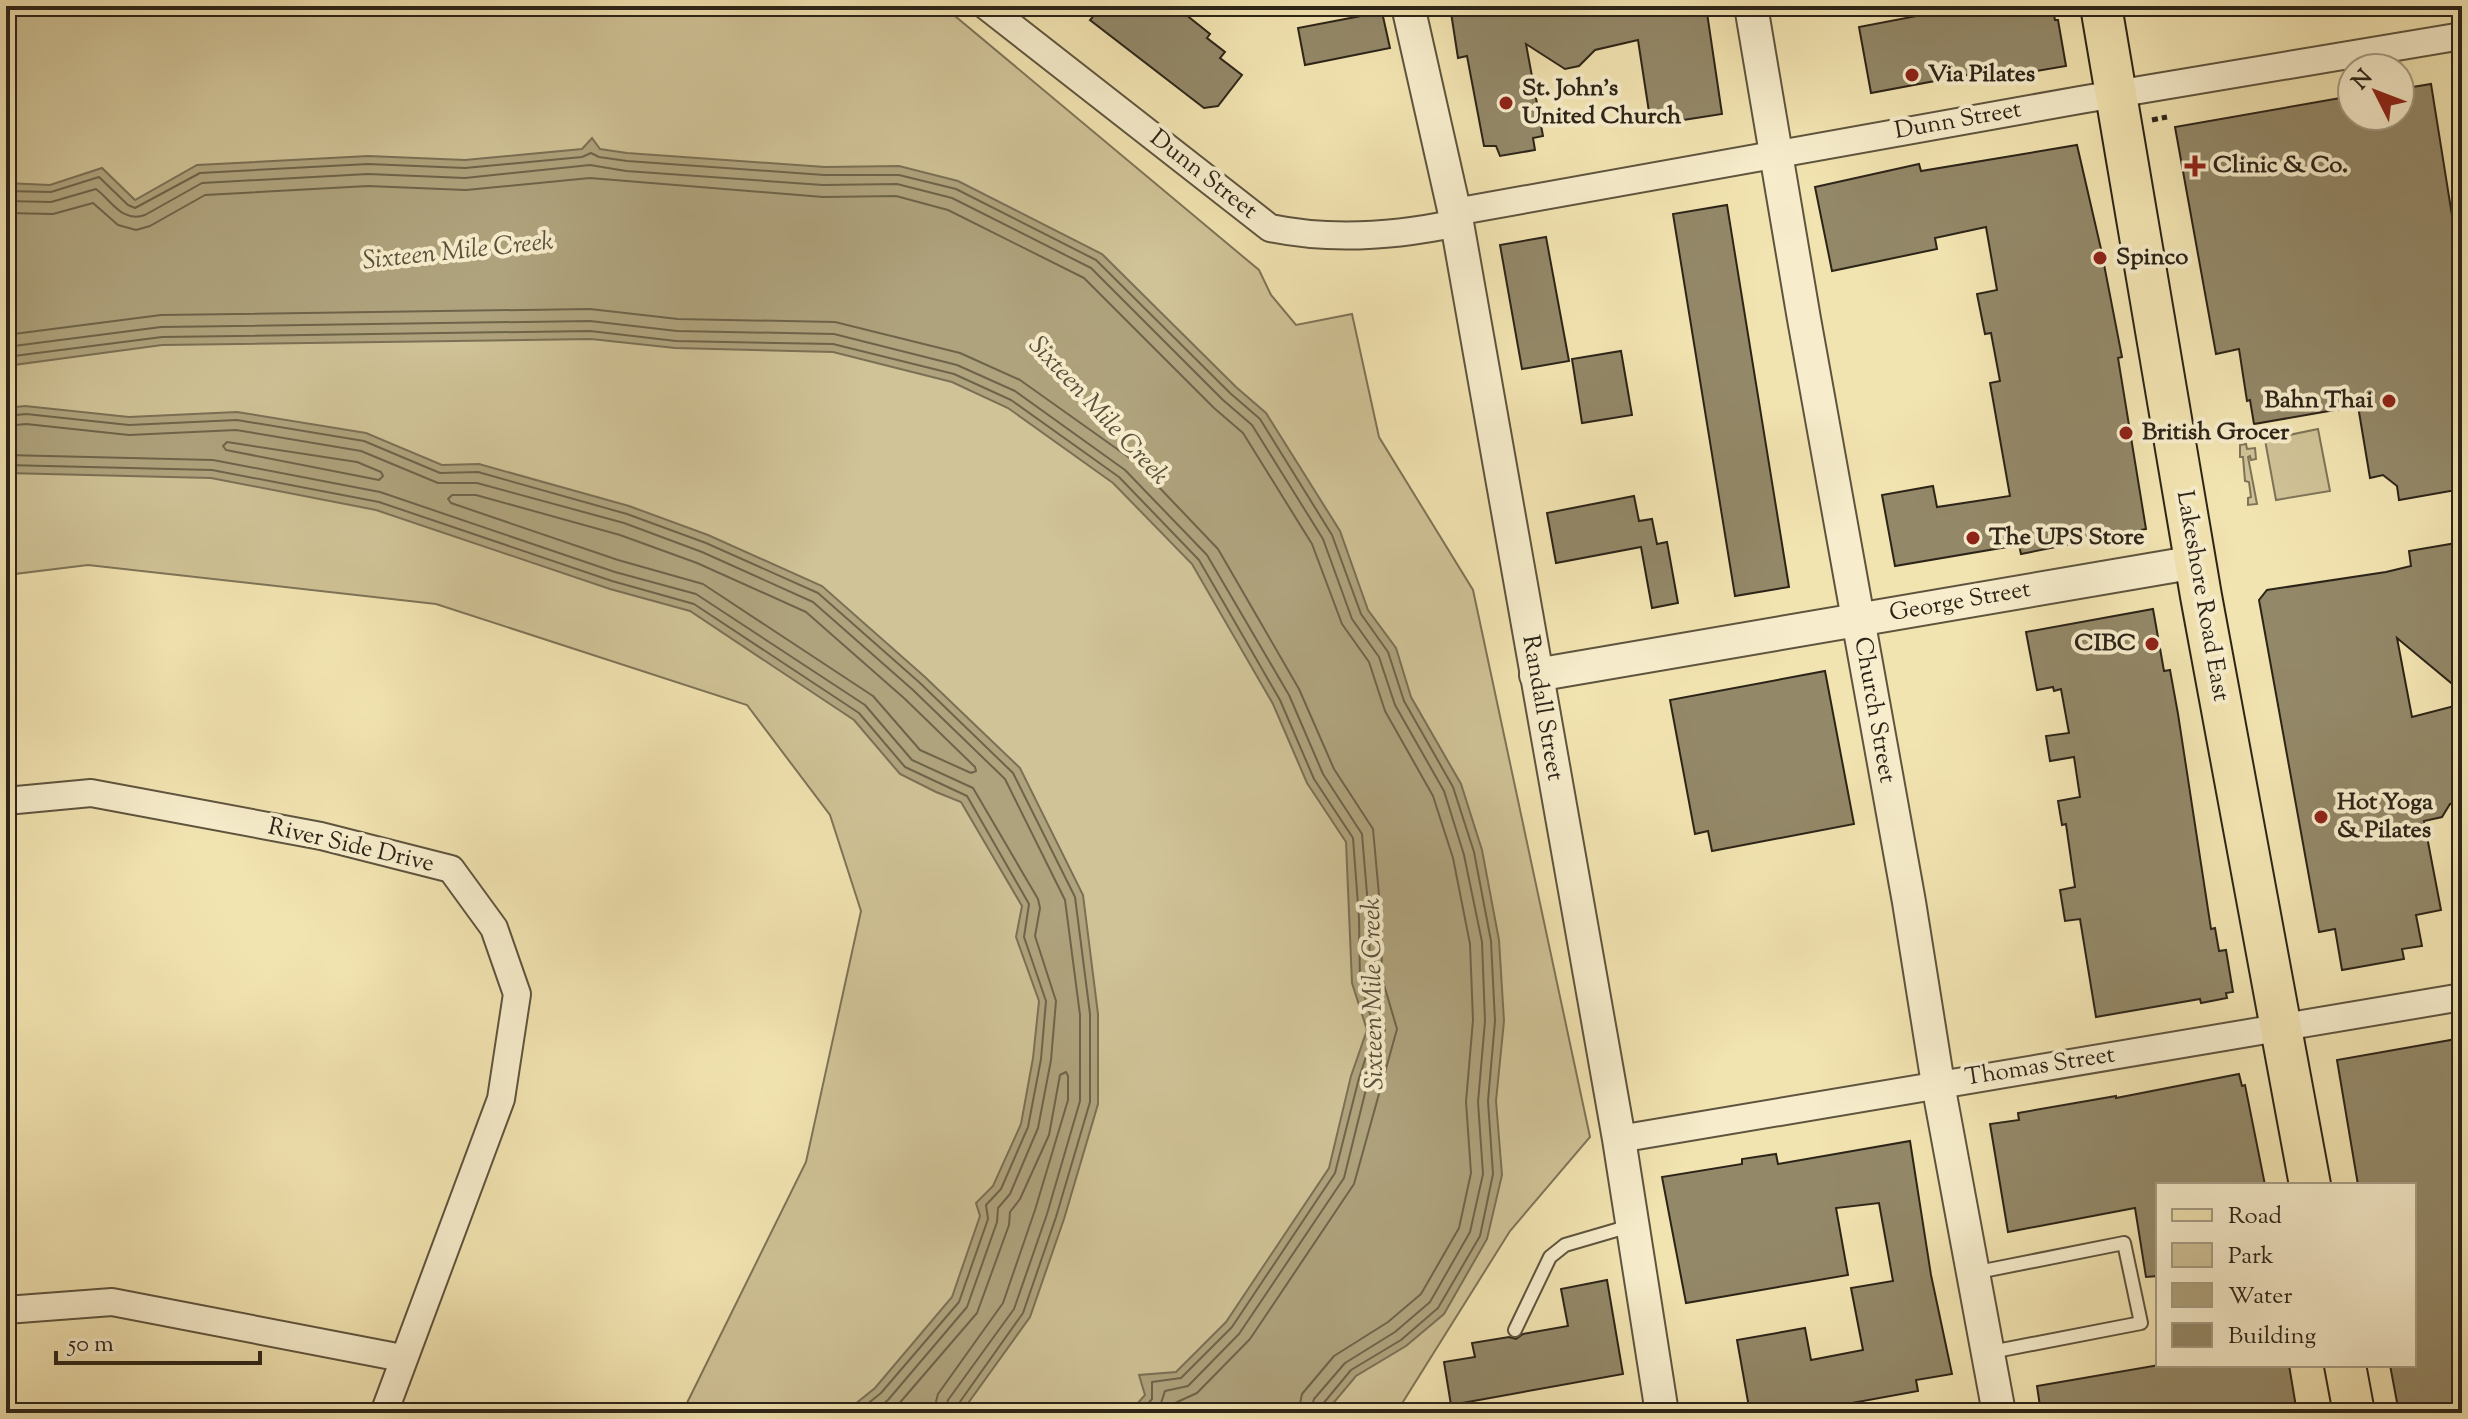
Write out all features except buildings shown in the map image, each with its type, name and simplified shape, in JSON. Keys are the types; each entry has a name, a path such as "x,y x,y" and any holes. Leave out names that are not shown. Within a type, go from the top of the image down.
{"main road":[{"name":"Lakeshore Road East","path":"2101,6 2196,562 2310,1183"},
{"path":"2345,1367 2354,1413"}],"street":[{"name":"Dunn Street","path":"986,6 1270,228 1302,235 1367,236 1422,231 1456,217 1777,154 2462,36"},
{"name":"Randall Street","path":"1408,6 1456,217 1619,1139 1662,1413"},
{"name":"Church Street","path":"1751,6 1909,902 1938,1084 1999,1413"},
{"name":"George Street","path":"1536,675 2196,562"},
{"name":"River Side Drive","path":"6,801 91,793 321,836 451,869 494,928 517,994 501,1099 384,1413"},
{"name":"Thomas Street","path":"1619,1139 2462,997"},
{"path":"6,1310 112,1302 402,1358"}],"lane":[{"path":"1515,1330 1550,1257 1565,1245 1633,1225"},
{"path":"1973,1273 2124,1243 2141,1323 1988,1352"}],"green space":[{"path":"6,6 943,6 1259,270 1271,295 1296,325 1352,314 1379,437 1473,590 1590,1137 1510,1231 1396,1413 682,1413 806,1162 861,911 830,815 747,705 436,604 88,565 6,575"},
{"path":"2318,429 2330,491 2276,500 2265,440"},
{"path":"2246,444 2247,449 2255,448 2256,459 2248,457 2257,504 2248,505 2248,498 2251,497 2249,482 2245,481 2243,457 2240,457 2240,445"}],"water":[{"name":"Sixteen Mile Creek","path":"592,138 600,149 627,153 825,167 899,166 958,181 1102,254 1266,413 1340,531 1368,610 1396,648 1411,697 1461,784 1482,850 1499,940 1504,1021 1496,1101 1502,1175 1487,1239 1444,1314 1406,1346 1356,1376 1325,1413 1129,1413 1145,1395 1139,1375 1176,1372 1226,1322 1329,1168 1351,1076 1367,1030 1352,983 1346,842 1307,783 1273,704 1192,564 1113,483 1008,408 952,382 833,352 675,348 591,339 162,345 6,366 6,183 50,185 102,168 135,200 197,165 368,156 465,160 582,149"},
{"path":"25,406 129,417 237,412 366,433 442,465 479,464 629,506 708,535 822,586 925,677 1020,768 1083,895 1098,1014 1098,1104 1064,1219 1030,1317 961,1413 844,1413 875,1388 952,1297 980,1216 976,1203 993,1186 1021,1124 1039,1001 1016,937 1022,906 961,802 900,774 854,720 690,611 610,589 376,510 211,478 6,473 6,408"}],"place":[{"name":"Via Pilates","path":"1912,75"},
{"name":"St. John's United Church","path":"1506,103"},
{"name":"Clinic & Co.","path":"2195,166"},
{"name":"Spinco","path":"2100,258"},
{"name":"Bahn Thai","path":"2389,401"},
{"name":"British Grocer","path":"2126,433"},
{"name":"The UPS Store","path":"1973,538"},
{"name":"CIBC","path":"2152,644"},
{"name":"Hot Yoga & Pilates","path":"2321,817"}]}
